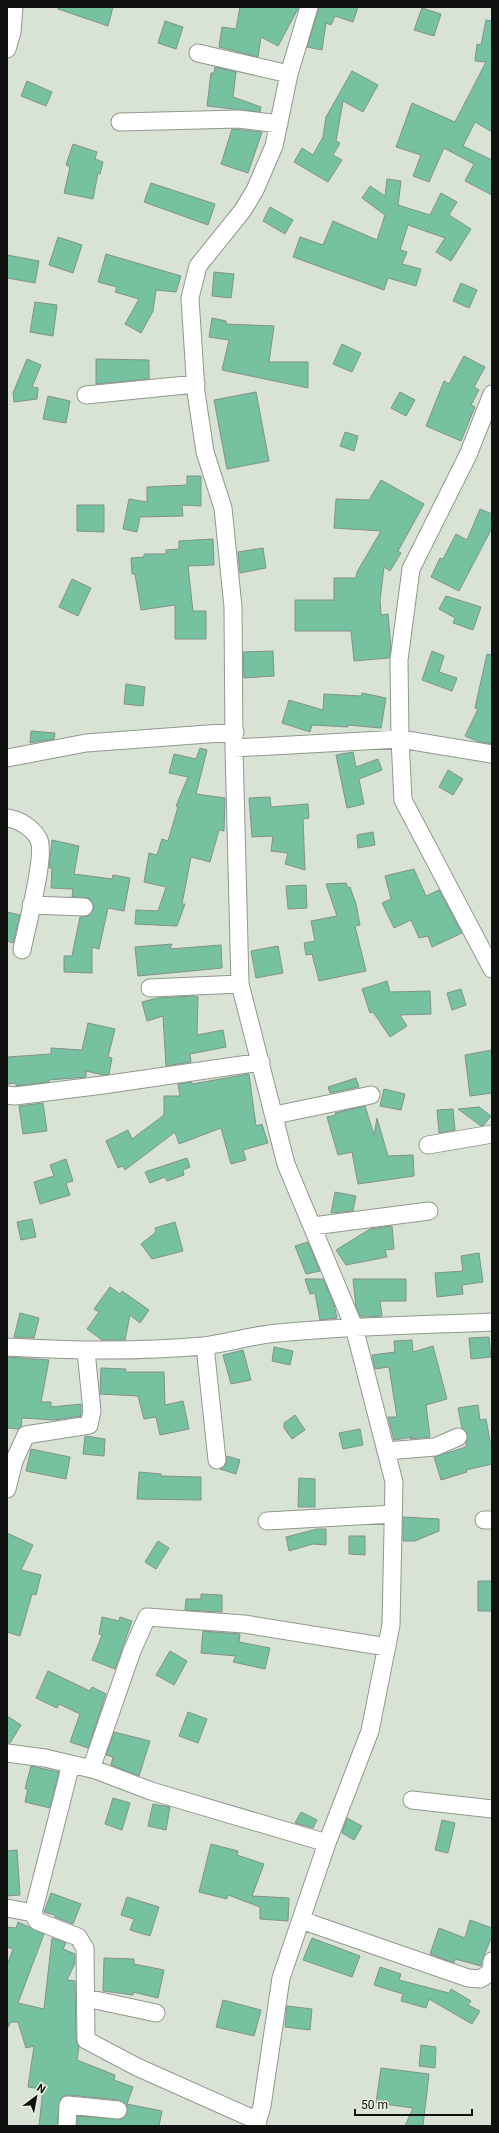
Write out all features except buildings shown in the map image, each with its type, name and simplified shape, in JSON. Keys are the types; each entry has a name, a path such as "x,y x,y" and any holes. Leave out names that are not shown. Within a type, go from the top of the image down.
{"street":[{"path":"71,1764 32,1913 37,1921 78,1937 85,1948 86,2040 257,2123 262,2106 281,1978 327,1843 370,1731 391,1625 394,1482 354,1327 286,1164 262,1062 240,984 234,740 233,607 223,508 205,452 196,384 190,298 192,284 198,266 243,210 255,190 274,146 289,74 309,7"},
{"path":"7,49 12,32 11,13"},
{"path":"198,53 289,74"},
{"path":"120,122 239,119 279,124"},
{"path":"86,395 196,384"},
{"path":"492,394 468,455 411,569 399,660 400,739 396,802 492,969"},
{"path":"7,758 86,743 234,740 400,739 492,754"},
{"path":"7,818 14,818 31,829 39,840 41,856 22,950"},
{"path":"31,905 84,907"},
{"path":"150,988 240,984"},
{"path":"7,1095 15,1096 103,1086 262,1062"},
{"path":"275,1116 371,1095"},
{"path":"428,1145 492,1134"},
{"path":"313,1226 429,1211"},
{"path":"7,1346 86,1351 205,1346 276,1333 354,1327 492,1322"},
{"path":"205,1346 217,1460"},
{"path":"7,1489 14,1461 26,1435 89,1425 92,1410 86,1351"},
{"path":"386,1451 435,1447 458,1437"},
{"path":"267,1521 393,1514"},
{"path":"91,1769 132,1651 147,1617 244,1624 387,1647"},
{"path":"7,1754 45,1758 91,1769 151,1791 327,1843"},
{"path":"412,1800 492,1809"},
{"path":"7,1908 32,1913"},
{"path":"301,1920 468,1978 480,1979 491,1972 492,1961"},
{"path":"86,1998 156,2013"},
{"path":"67,2126 68,2105 118,2110"}]}
